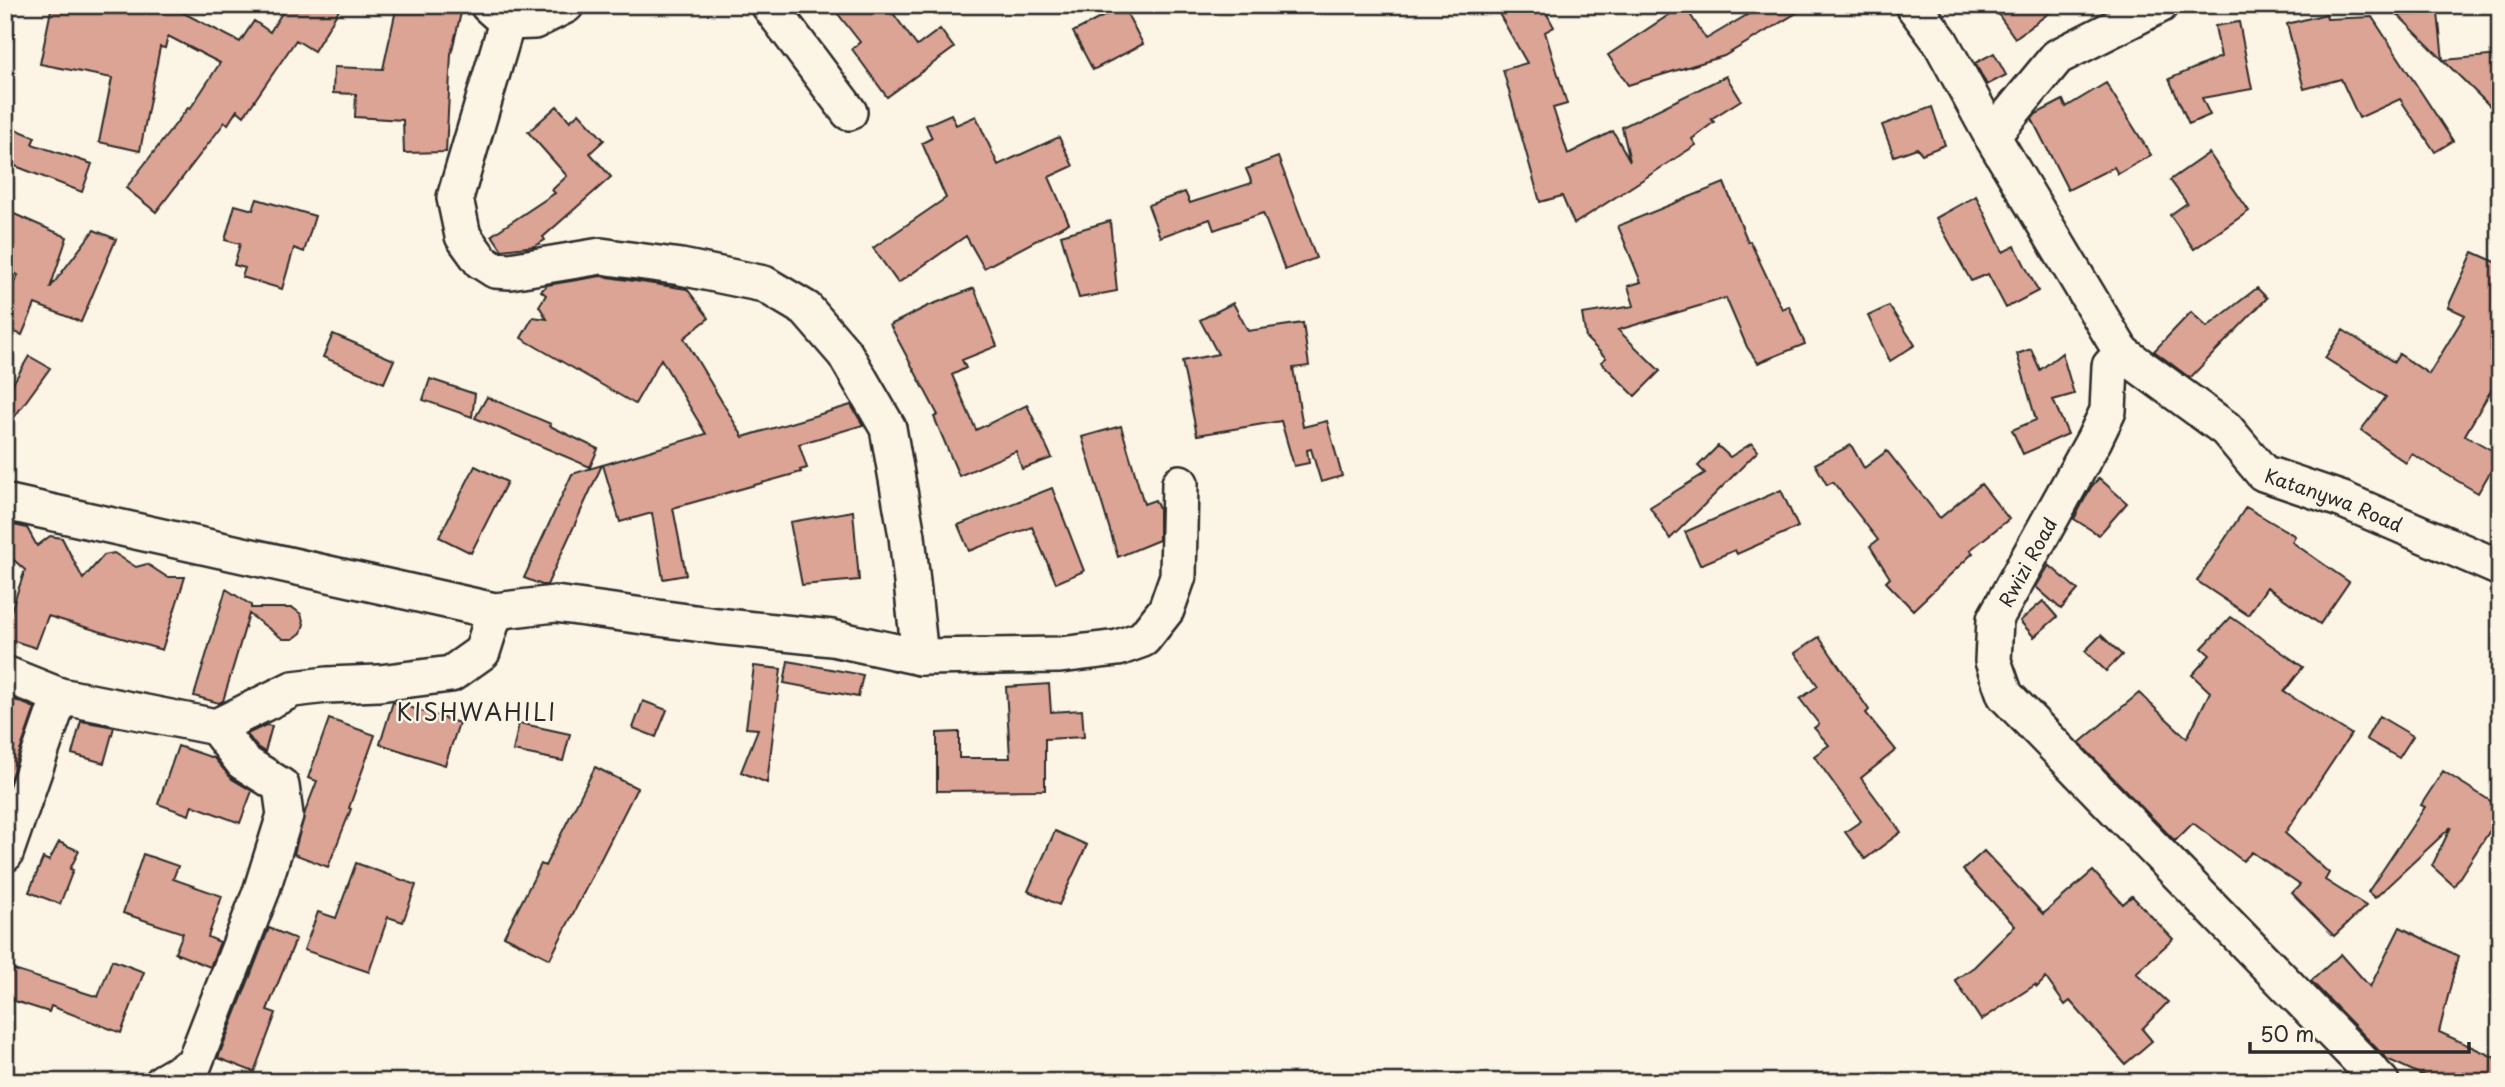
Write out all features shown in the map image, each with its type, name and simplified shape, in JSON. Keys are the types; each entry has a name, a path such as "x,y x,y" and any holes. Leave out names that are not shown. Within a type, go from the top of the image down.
{"street":[{"path":"566,5 534,21 497,13 455,198 463,236 481,261 495,270 510,271 601,256 681,267 764,284 806,309 845,354 888,428 907,537 920,657"},
{"path":"769,5 849,112"},
{"path":"1913,5 1940,41 2122,353"},
{"path":"1993,136 2057,57 2160,5"},
{"name":"Katanywa Road","path":"2122,353 2226,429 2263,473 2343,500 2500,568"},
{"name":"Rwizi Road","path":"2122,353 2110,366 2108,411 1995,619 1993,661 2005,695 2381,1082"},
{"path":"5,502 495,611 555,604 832,638 920,657 1060,655 1118,648 1143,639 1166,610 1178,576 1180,483"},
{"path":"5,674 60,696 216,727 293,689 379,684 452,674 482,652 495,611"},
{"path":"5,855 60,696"},
{"path":"163,1082 194,1064 261,892 285,816 281,786 243,762 216,727"}],"building":[{"path":"52,5 168,5 240,42 254,21 270,32 287,5 342,5 314,51 296,40 244,116 237,110 228,124 225,122 156,212 126,188 188,108 190,109 220,63 168,36 165,48 160,47 140,151 99,142 112,78 40,64"},
{"path":"397,5 428,5 461,13 451,54 446,152 404,153 403,120 355,117 356,94 333,93 334,67 383,69"},
{"path":"831,5 887,5 917,46 940,29 954,48 887,97 852,49 860,42"},
{"path":"1494,5 1542,5 1554,27 1545,32 1567,104 1553,108 1568,154 1613,131 1630,161 1622,127 1726,76 1741,100 1711,119 1714,122 1692,139 1696,145 1574,224 1562,196 1540,202 1503,70 1527,63"},
{"path":"1684,5 1706,39 1764,5 1810,5 1724,56 1628,85 1608,55"},
{"path":"2010,5 2060,5 2015,38 1998,14"},
{"path":"1123,6 1143,44 1093,70 1073,32"},
{"path":"2438,13 2443,60 2398,15"},
{"path":"2326,14 2327,19 2372,17 2453,141 2435,152 2400,99 2359,118 2341,79 2304,89 2287,24"},
{"path":"2239,22 2252,89 2202,98 2210,115 2189,124 2169,79 2221,57 2215,26"},
{"path":"1994,53 2006,75 1987,85 1975,63"},
{"path":"2500,55 2500,116 2443,60"},
{"path":"2106,83 2151,155 2118,174 2114,167 2068,190 2032,119 2036,114 2063,100 2066,107"},
{"path":"557,106 570,121 579,113 604,140 590,153 611,177 543,237 545,240 535,246 502,250 492,235 555,193 552,190 567,176 528,132"},
{"path":"1932,107 1945,145 1922,154 1917,148 1894,156 1882,125"},
{"path":"951,114 956,125 976,116 998,165 1059,137 1073,166 1049,177 1069,223 984,268 966,236 898,283 873,248 946,198 922,143 932,138 926,125"},
{"path":"5,125 35,137 32,144 92,164 82,192 5,162"},
{"path":"2209,153 2249,211 2194,249 2170,215 2187,203 2170,180"},
{"path":"1278,157 1316,258 1285,270 1263,213 1214,230 1210,219 1160,237 1148,205 1185,192 1190,203 1252,183 1246,169"},
{"path":"1724,183 1748,242 1750,241 1782,309 1789,306 1805,344 1758,363 1747,347 1726,298 1618,330 1660,371 1635,396 1601,362 1606,358 1586,338 1582,314 1634,306 1628,286 1641,282 1618,226"},
{"path":"1976,196 2003,252 2015,246 2038,291 2006,308 1988,274 1971,281 1936,218"},
{"path":"257,199 315,216 304,252 294,248 282,289 242,277 245,268 234,265 240,244 225,240 235,205 253,210"},
{"path":"5,210 67,237 50,288 94,230 116,239 81,322 35,304 22,335 5,328 5,305 18,275 5,269"},
{"path":"1110,221 1117,291 1079,298 1061,235"},
{"path":"2473,252 2500,264 2500,375 2465,435 2500,455 2478,493 2412,454 2406,463 2361,430 2386,397 2325,358 2343,330 2394,362 2399,354 2429,374 2465,315 2448,307"},
{"path":"601,276 687,289 709,318 684,338 743,437 851,405 863,425 799,444 807,468 800,470 801,472 673,508 686,575 663,579 652,513 620,522 603,465 706,434 661,359 635,404 521,338 533,317 547,319 539,306 546,295 541,291 547,285"},
{"path":"974,288 997,346 962,360 966,368 952,375 976,430 1027,405 1052,458 1022,469 1016,451 959,476 934,417 938,415 890,325"},
{"path":"2257,288 2267,298 2190,378 2154,351 2191,312 2207,327"},
{"path":"1233,303 1248,331 1303,323 1309,366 1293,368 1303,427 1327,421 1342,476 1321,482 1311,449 1307,450 1309,463 1294,466 1281,421 1197,435 1182,361 1218,354 1200,320"},
{"path":"1889,306 1915,345 1890,361 1868,316"},
{"path":"333,334 394,360 384,383 323,357"},
{"path":"2031,349 2040,370 2062,353 2074,394 2053,400 2068,434 2023,454 2012,430 2036,420 2017,354"},
{"path":"29,356 50,368 5,430 5,397"},
{"path":"430,379 475,394 472,417 423,400"},
{"path":"487,397 551,424 550,426 598,449 590,467 475,418"},
{"path":"1121,426 1144,504 1155,500 1159,509 1159,540 1118,557 1082,437"},
{"path":"1752,443 1758,451 1670,539 1650,507 1705,473 1698,466 1718,446 1730,457"},
{"path":"1851,445 1864,468 1887,451 1940,518 1981,484 2009,519 1970,550 1973,553 1913,610 1886,582 1890,578 1870,546 1878,540 1833,482 1827,485 1815,464"},
{"path":"602,465 547,585 524,578 572,474"},
{"path":"475,466 507,482 471,553 439,537"},
{"path":"2099,478 2127,503 2099,535 2074,519 2091,487"},
{"path":"1052,488 1084,571 1056,583 1032,527 969,551 958,525"},
{"path":"1781,490 1798,527 1737,554 1735,550 1700,565 1685,532"},
{"path":"2246,507 2295,536 2292,542 2349,582 2320,624 2267,587 2248,615 2197,581"},
{"path":"853,511 859,580 802,585 790,522"},
{"path":"5,523 27,528 37,546 50,536 62,538 83,579 104,555 114,553 136,567 147,564 167,577 185,577 162,650 48,616 36,648 5,638 5,628 25,570 5,552"},
{"path":"2049,565 2078,590 2061,609 2036,587"},
{"path":"226,589 251,605 251,608 293,608 301,614 304,624 301,633 293,639 283,639 249,614 223,701 219,703 194,696"},
{"path":"2043,601 2057,617 2034,637 2020,621"},
{"path":"2231,617 2303,667 2284,692 2351,734 2285,833 2329,873 2325,880 2366,906 2334,936 2292,893 2300,885 2252,852 2243,861 2193,823 2175,841 2079,743 2139,693 2187,738 2210,692 2192,675 2210,655 2202,648"},
{"path":"2101,635 2122,655 2106,671 2085,651"},
{"path":"1819,637 1869,710 1866,713 1896,750 1861,778 1901,832 1865,859 1845,832 1861,821 1814,756 1829,745 1814,728 1819,724 1800,699 1818,686 1795,653"},
{"path":"788,661 863,675 858,697 784,683"},
{"path":"754,666 781,669 767,783 741,772 758,729 746,728"},
{"path":"1049,684 1051,712 1082,710 1084,737 1045,739 1045,790 937,791 937,733 959,732 959,758 1010,758 1006,687"},
{"path":"5,696 35,708 6,791 5,790"},
{"path":"643,701 667,710 656,737 633,728"},
{"path":"393,702 459,723 445,765 380,744"},
{"path":"2379,716 2413,736 2399,758 2366,739"},
{"path":"329,719 375,735 349,808 351,809 328,867 294,854 305,812 317,781 308,778"},
{"path":"81,721 114,727 104,763 72,754"},
{"path":"519,723 570,734 563,761 513,751"},
{"path":"266,725 272,726 265,752 257,747 247,734"},
{"path":"178,746 214,758 232,779 252,791 240,823 192,805 189,815 158,804"},
{"path":"595,767 637,788 550,959 504,936 541,864 545,866"},
{"path":"2443,771 2500,807 2500,815 2454,886 2432,866 2451,827 2375,898 2368,892 2425,807 2421,805"},
{"path":"1055,831 1087,845 1059,905 1028,891"},
{"path":"59,842 79,851 70,869 73,870 60,904 29,892 43,858 49,861"},
{"path":"1984,851 2043,914 2093,871 2123,904 2132,896 2173,939 2136,973 2168,1002 2142,1029 2152,1041 2125,1064 2070,1001 2065,1005 2046,978 2037,987 2035,985 1981,1020 1955,980 1974,967 2015,926 1963,870"},
{"path":"143,854 178,866 173,879 222,896 208,937 220,942 210,967 175,953 183,933 123,913"},
{"path":"356,863 416,885 403,922 388,917 369,972 304,950 318,912 336,918"},
{"path":"2400,927 2458,956 2439,1032 2500,1060 2500,1082 2437,1082 2387,1059 2311,981 2341,954 2370,987"},
{"path":"269,928 296,939 267,1010 276,1013 254,1072 218,1058"},
{"path":"112,960 144,972 121,1033 51,1006 49,1012 5,998 5,967 98,997"}],"district":[{"name":"KISHWAHILI","path":"477,711"}]}
